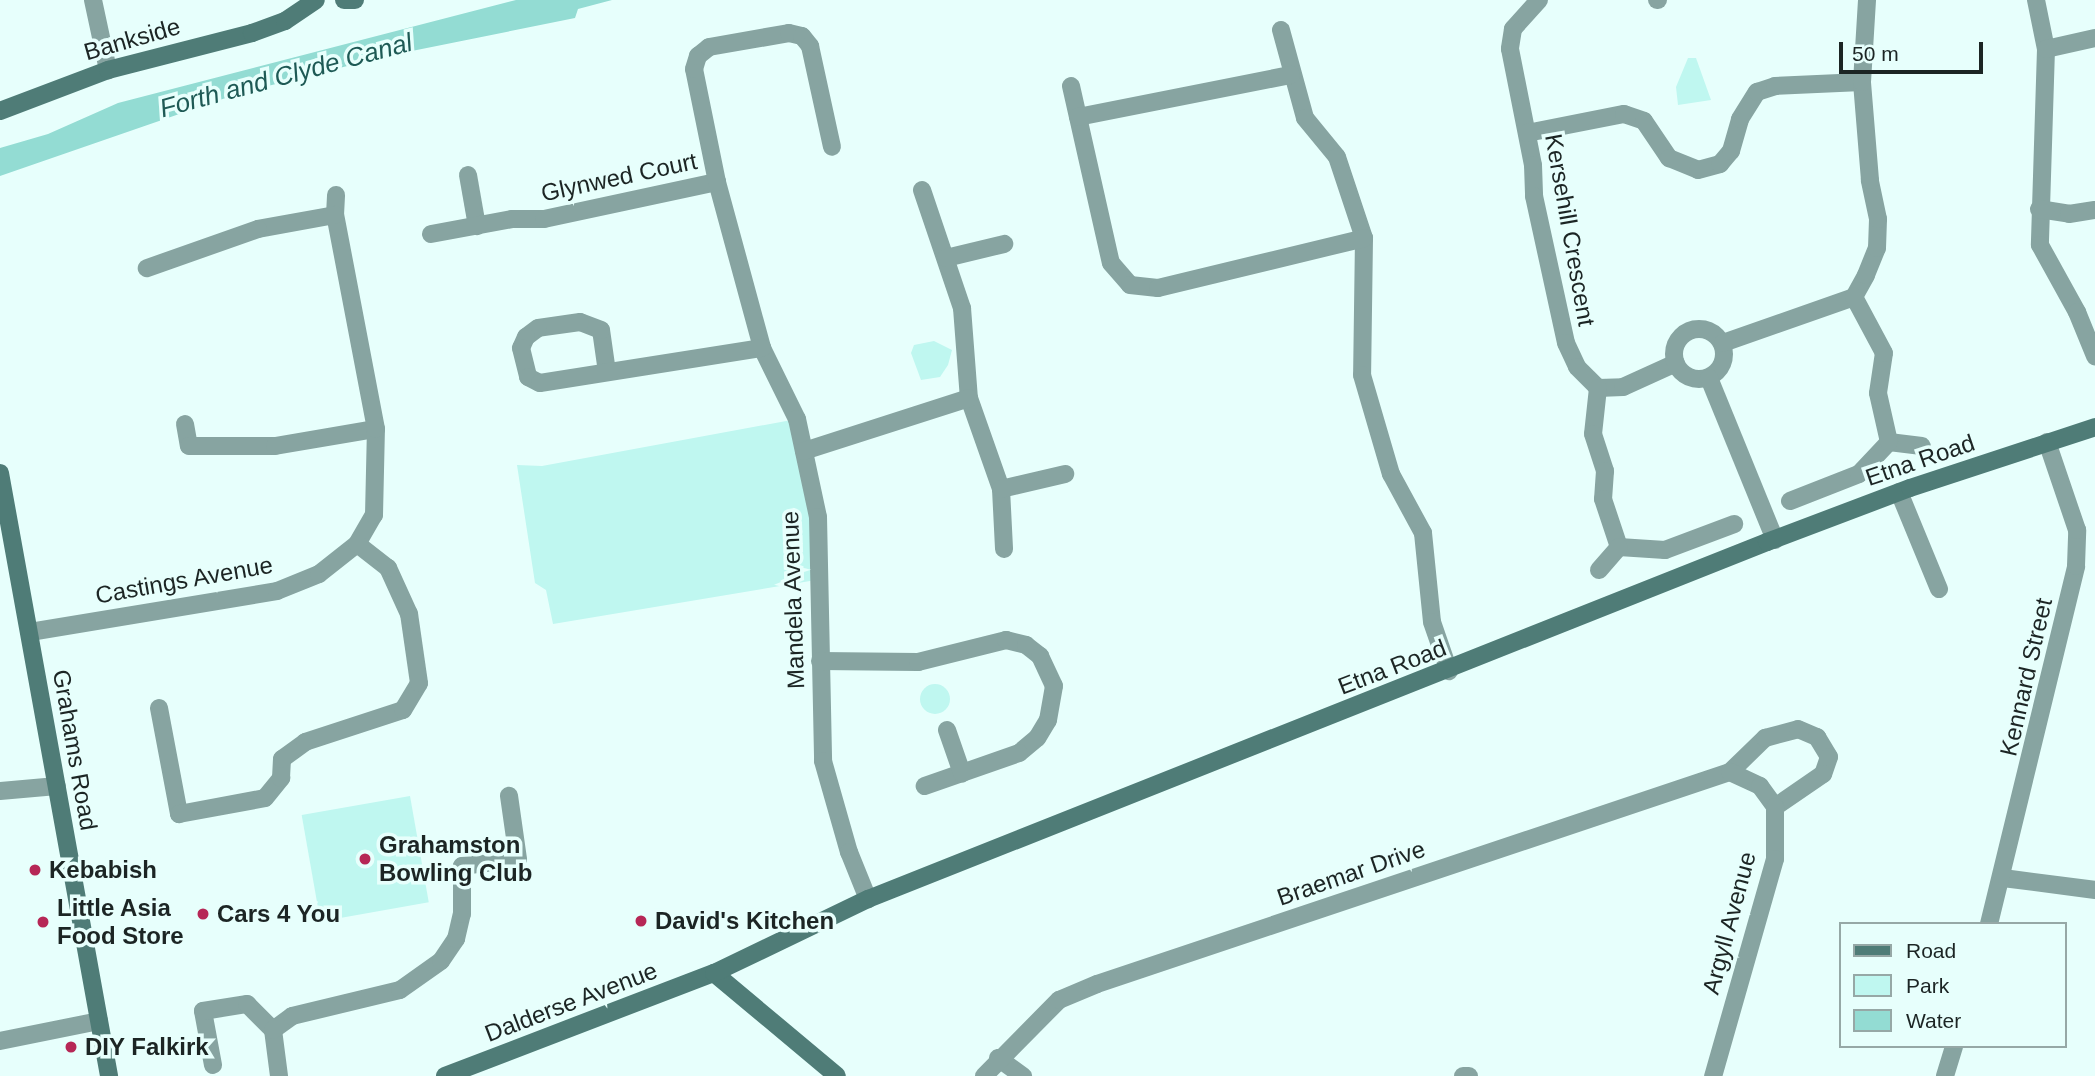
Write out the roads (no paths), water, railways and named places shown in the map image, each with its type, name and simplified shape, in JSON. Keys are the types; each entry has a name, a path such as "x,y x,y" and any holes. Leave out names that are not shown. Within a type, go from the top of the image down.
{"street":[{"path":"93,0 108,70"},
{"name":"Bankside","path":"0,111 108,70 252,33 285,20 316,0"},
{"path":"344,0 355,0"},
{"name":"Kersehill Crescent","path":"1539,0 1513,29 1510,49 1527,133 1534,196 1566,343 1577,367 1598,388"},
{"path":"1723,343 1854,297 1877,248 1878,219 1870,180 1863,82 1867,0"},
{"path":"2036,0 2046,49 2039,209 2040,245 2077,312 2095,356"},
{"path":"1281,30 1291,75 1305,118 1337,157 1364,238 1362,375 1391,474 1423,533 1432,622 1449,671"},
{"name":"Glynwed Court","path":"431,234 544,219 717,182 694,69 698,56 709,47 789,33 802,36 810,46 832,147"},
{"path":"2046,49 2095,38"},
{"path":"1078,117 1291,75"},
{"path":"1527,133 1571,126 1608,114 1635,116 1653,131 1669,158 1698,170 1720,164 1731,151 1744,108 1757,92 1775,86 1863,82"},
{"path":"1070,86 1111,263 1130,285 1158,288 1364,238"},
{"path":"468,175 477,226"},
{"name":"Mandela Avenue","path":"717,182 762,348 797,419 818,517 823,761 849,852 868,899"},
{"path":"922,190 962,308 969,398 1001,489 1004,549"},
{"name":"Castings Avenue","path":"30,632 277,592 319,574 357,544 374,515 376,429 346,281 335,215 336,195"},
{"path":"2039,209 2069,214 2095,210"},
{"path":"147,268 258,229 335,215"},
{"path":"946,258 1004,244"},
{"path":"1854,297 1884,353 1878,393 1889,442"},
{"path":"607,372 601,330 580,322 538,328 526,337 521,348 528,377 540,383 762,348"},
{"path":"1688,331 1711,331 1723,343 1723,365 1709,378 1690,378 1676,363 1676,345 1688,331"},
{"path":"1619,547 1603,499 1605,471 1593,434 1598,388 1623,387 1676,363"},
{"path":"1709,378 1774,540"},
{"path":"804,451 969,398"},
{"path":"185,424 189,446 275,446 376,429"},
{"name":"Etna Road","path":"714,973 868,899 1774,540 1899,492 2095,427"},
{"path":"1889,442 1922,446"},
{"path":"1790,501 1858,474 1889,442"},
{"name":"Kennard Street","path":"1990,922 2003,878 2076,566 2077,530 2047,442"},
{"name":"Grahams Road","path":"0,473 110,1076"},
{"path":"1001,489 1065,474"},
{"path":"1899,492 1939,589"},
{"path":"1619,547 1664,550 1734,524"},
{"path":"159,708 179,814 265,798 281,778 282,759 305,742 403,710 419,683 409,614 388,569 357,544"},
{"path":"1599,570 1619,547"},
{"path":"820,660 918,662 1006,640 1026,645 1040,656 1054,686 1048,720 1037,738 1019,753 925,786"},
{"path":"1798,729 1817,737 1829,757 1823,775 1775,807 1760,786 1730,772 1765,738 1798,729"},
{"path":"947,730 962,773"},
{"name":"Braemar Drive","path":"984,1076 998,1058 1059,1000 1097,984 1730,772"},
{"path":"0,791 57,786"},
{"path":"273,1030 292,1016 400,990 441,961 456,939 462,914 463,866 518,859 509,796"},
{"name":"Argyll Avenue","path":"1713,1076 1775,859 1775,807"},
{"path":"2003,878 2095,890"},
{"path":"714,973 837,1076"},
{"name":"Dalderse Avenue","path":"445,1076 714,973"},
{"path":"214,1065 203,1011 247,1004 273,1030 279,1076"},
{"path":"0,1041 99,1021"},
{"path":"1945,1076 1953,1048"},
{"path":"998,1058 1023,1076"},
{"path":"1463,1076 1469,1076"}],"water":[{"name":"Forth and Clyde Canal","path":"516,0 612,0 578,9 575,18 387,56 240,93 0,176 0,148 48,134 118,103"}],"place":[{"name":"Grahamston Bowling Club","path":"365,859"},
{"name":"Kebabish","path":"35,870"},
{"name":"Cars 4 You","path":"203,914"},
{"name":"David's Kitchen","path":"641,921"},
{"name":"Little Asia Food Store","path":"43,922"},
{"name":"DIY Falkirk","path":"71,1047"}]}
